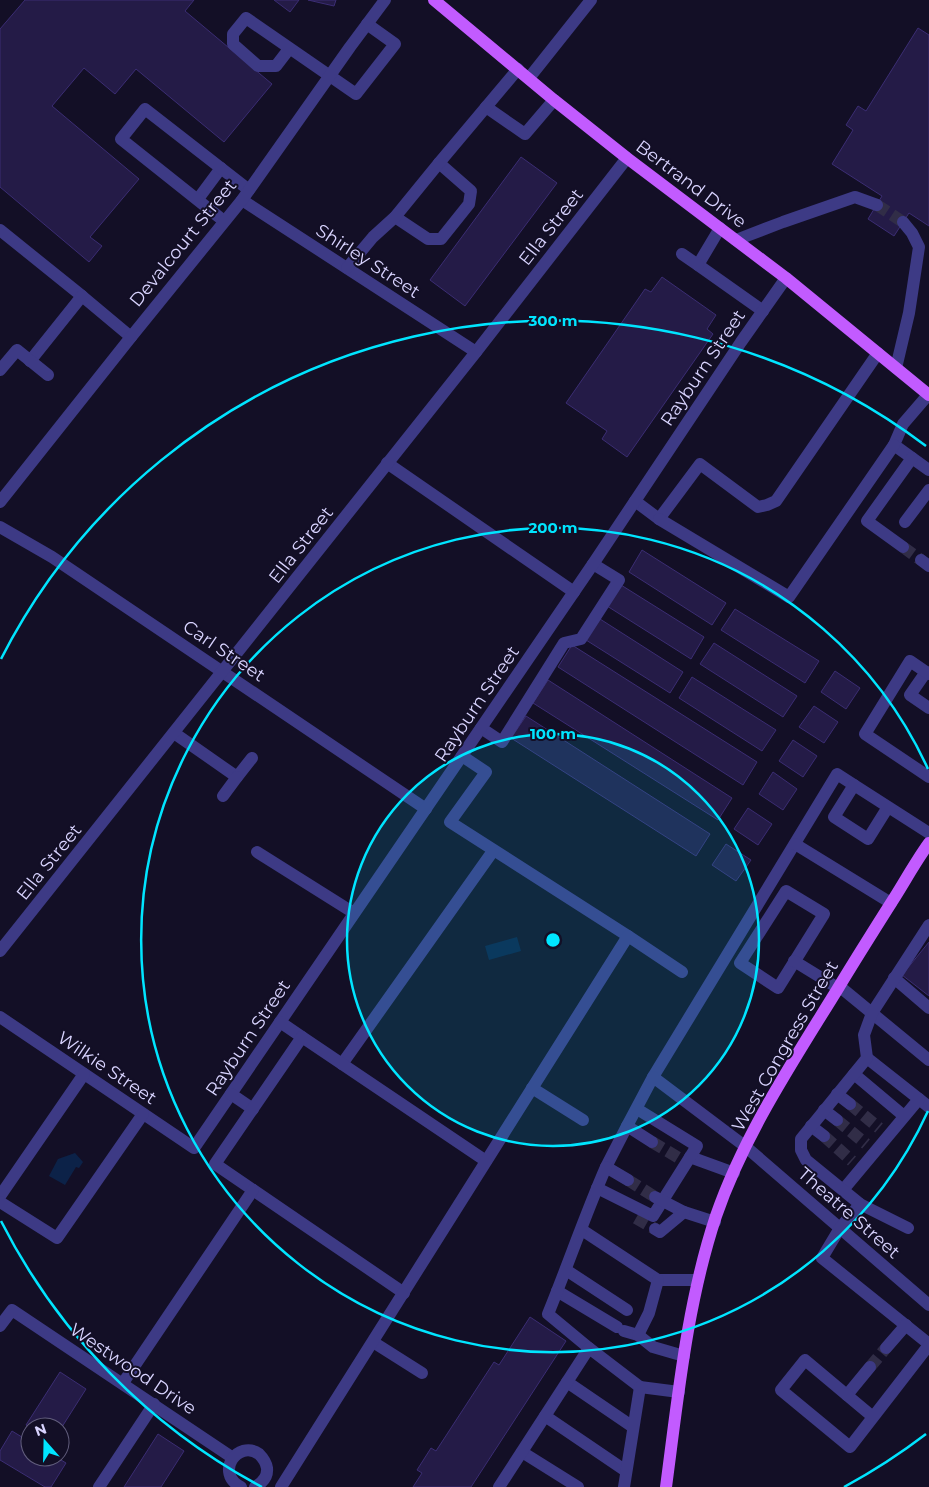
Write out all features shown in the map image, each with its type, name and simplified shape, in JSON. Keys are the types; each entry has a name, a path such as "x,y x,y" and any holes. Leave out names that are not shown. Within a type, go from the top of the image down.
{"main road":[{"name":"Bertrand Drive","path":"434,0 554,100 627,158 786,278 929,395"},
{"name":"West Congress Street","path":"666,1487 684,1356 698,1280 725,1193 772,1096 929,843"}],"street":[{"name":"Devalcourt Street","path":"0,502 245,195 385,0"},
{"path":"529,78 584,3"},
{"path":"289,49 356,94 395,44 367,24"},
{"path":"348,268 373,236 396,218 439,163 518,69"},
{"path":"486,107 525,134 554,100"},
{"name":"Shirley Street","path":"198,200 121,139 144,109 221,168 245,195 348,268 476,352"},
{"name":"Ella Street","path":"0,951 223,672 627,158"},
{"path":"396,218 428,239 441,239 469,204 471,191 439,163"},
{"path":"221,168 198,200 224,221"},
{"path":"736,240 855,197 877,205"},
{"path":"896,368 909,313 919,247 912,233 903,222"},
{"path":"698,265 720,228"},
{"path":"0,230 131,337"},
{"path":"682,254 763,311"},
{"name":"Rayburn Street","path":"194,1148 786,278"},
{"path":"30,361 82,296"},
{"path":"0,370 16,350 48,375"},
{"path":"659,519 700,464 758,506 776,501 878,353"},
{"path":"635,501 659,519 789,597 894,445 903,424 929,395"},
{"path":"894,445 929,470"},
{"path":"903,547 867,521 912,458"},
{"path":"387,464 574,592"},
{"path":"905,522 929,490"},
{"name":"Carl Street","path":"0,527 52,556 426,809"},
{"path":"546,632 564,643 581,639 619,580 593,564"},
{"path":"481,728 502,742 564,643"},
{"path":"929,708 910,695 928,673 910,661 864,734 929,777"},
{"path":"174,733 237,777"},
{"path":"462,756 486,772 450,822 682,972"},
{"path":"223,796 252,758"},
{"path":"679,1392 640,1387 548,1314 606,1166 653,1077 837,774 929,832"},
{"path":"854,785 834,817 868,839 888,807"},
{"path":"795,844 891,903"},
{"path":"342,1064 493,851"},
{"path":"256,852 354,913"},
{"path":"786,891 824,914 794,961 778,988 740,963 786,891"},
{"path":"929,925 872,1013 864,1035 867,1058 929,1107"},
{"path":"282,1487 628,936"},
{"path":"794,961 839,987 929,1060"},
{"path":"894,978 929,1008"},
{"name":"Wilkie Street","path":"0,1016 194,1148"},
{"path":"280,1022 486,1161"},
{"path":"302,1037 215,1164 404,1293"},
{"path":"867,1058 801,1138 801,1150 806,1160 860,1204 908,1228"},
{"path":"0,1196 84,1074"},
{"path":"854,1074 904,1116"},
{"name":"Theatre Street","path":"653,1077 746,1147 929,1305"},
{"path":"532,1088 583,1120"},
{"path":"230,1094 253,1109"},
{"path":"837,1094 850,1104"},
{"path":"843,1190 857,1164 884,1131 904,1116 919,1099"},
{"path":"597,1188 653,1216 659,1199 685,1160 697,1146 637,1109"},
{"path":"824,1110 837,1120"},
{"path":"0,1202 57,1238 143,1114"},
{"path":"627,1126 652,1142"},
{"path":"811,1126 824,1136"},
{"path":"685,1160 734,1173"},
{"path":"606,1166 628,1180"},
{"path":"122,1383 253,1190"},
{"path":"659,1199 684,1212 715,1222"},
{"path":"626,1202 630,1214 636,1218"},
{"path":"860,1204 840,1228 822,1258 929,1344 850,1447 781,1390 805,1360 873,1417"},
{"path":"655,1229 660,1232 684,1212"},
{"path":"582,1230 658,1280 698,1280"},
{"path":"566,1270 636,1321 653,1347 684,1356"},
{"path":"557,1291 620,1329 649,1313 658,1280"},
{"name":"Westwood Drive","path":"0,1326 12,1310 233,1458"},
{"path":"886,1348 906,1325"},
{"path":"373,1342 422,1372"},
{"path":"499,1487 589,1348"},
{"path":"847,1395 870,1367"},
{"path":"567,1382 633,1427"},
{"path":"624,1487 640,1387"},
{"path":"99,1487 154,1404"},
{"path":"545,1416 626,1471"},
{"path":"240,1487 232,1480 229,1469 233,1458 249,1450 260,1455 264,1460 267,1473 260,1483 276,1487"},
{"path":"522,1452 578,1487"}],"water":[{"path":"517,937 521,951 489,960 485,946"},
{"path":"75,1153 83,1162 79,1168 76,1167 65,1185 49,1176 58,1159"}],"building":[{"path":"25,0 194,0 185,11 272,84 224,142 136,69 115,94 84,68 52,106 139,179 90,237 102,246 89,262 0,187 0,29"},
{"path":"274,0 299,0 290,12"},
{"path":"308,0 336,0 334,6"},
{"path":"918,28 929,35 929,226 909,213 894,236 868,219 882,196 832,164 853,130 846,125 858,106 866,111"},
{"path":"521,157 557,183 465,306 430,280"},
{"path":"662,277 716,315 707,329 713,334 627,457 602,439 607,431 566,403 645,289 651,292"},
{"path":"642,550 726,603 712,625 629,572"},
{"path":"621,585 704,637 691,659 607,606"},
{"path":"735,609 819,661 805,683 721,630"},
{"path":"600,619 683,672 670,693 586,640"},
{"path":"714,643 797,696 783,717 700,664"},
{"path":"572,645 757,762 743,785 558,667"},
{"path":"835,671 860,688 846,709 821,692"},
{"path":"692,677 776,730 762,751 679,698"},
{"path":"548,680 732,798 718,820 533,703"},
{"path":"814,706 838,722 824,743 799,727"},
{"path":"526,716 710,834 696,856 511,738"},
{"path":"793,740 817,756 803,777 779,761"},
{"path":"773,772 797,789 783,810 759,794"},
{"path":"748,808 772,824 758,845 734,829"},
{"path":"726,844 751,860 736,881 712,865"},
{"path":"929,942 929,996 902,975"},
{"path":"530,1317 566,1341 471,1487 413,1487 422,1473 417,1470 431,1448 436,1451 494,1362 499,1365"},
{"path":"60,1372 86,1389 68,1417 31,1417"},
{"path":"12,1431 20,1436 20,1467 64,1467 51,1487 45,1487 0,1460 0,1451"},
{"path":"158,1434 184,1451 161,1487 124,1487"}],"tunnel":[{"path":"877,205 903,222"},
{"path":"903,547 921,560"},
{"path":"850,1104 879,1128"},
{"path":"837,1120 866,1144"},
{"path":"824,1136 852,1161"},
{"path":"652,1142 679,1158"},
{"path":"628,1180 655,1197"},
{"path":"636,1218 655,1229"},
{"path":"870,1367 886,1348"}]}
